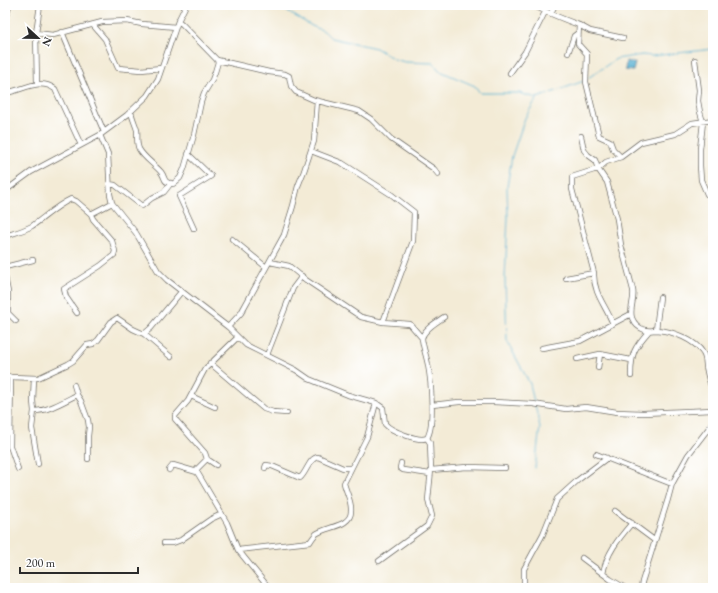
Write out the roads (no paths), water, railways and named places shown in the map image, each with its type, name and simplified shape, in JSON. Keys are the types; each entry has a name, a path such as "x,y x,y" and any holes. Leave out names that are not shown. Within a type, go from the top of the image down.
{"street":[{"path":"5,13 9,12 9,5"},
{"path":"37,84 36,33 40,5"},
{"path":"5,191 31,172 102,133 131,111 147,96 158,79 178,21 186,5"},
{"path":"533,5 545,12 551,13 590,31 623,38"},
{"path":"551,13 555,5"},
{"path":"510,73 525,52 545,12"},
{"path":"36,33 53,35 102,22 127,21 176,27"},
{"path":"178,21 217,60 269,72 285,74 289,76 291,86 296,92 317,101 359,110 371,119 391,139 434,169 438,174"},
{"path":"93,25 108,44 118,68 141,70 161,68"},
{"path":"578,25 578,44 587,54 586,80 599,136 610,141 613,149 621,157"},
{"path":"62,32 102,133 108,154 109,184 112,203 136,233 158,271 181,292 195,300 228,327 246,345 296,370 309,379 348,395 376,403 383,408 388,427 418,439 424,440 427,438"},
{"path":"568,53 574,36 578,33"},
{"path":"109,184 115,185 142,206 152,198 164,192 171,183 173,184 180,178 194,135 204,93 212,80 218,62 217,60"},
{"path":"695,60 696,78 699,90 698,101 703,122 700,149 701,180 707,194 713,197"},
{"path":"5,93 37,84 49,85 55,90 81,145"},
{"path":"228,327 241,313 284,236 298,186 314,141 317,101"},
{"path":"131,111 132,120 136,128 138,147 162,173 164,179 168,183 171,183"},
{"path":"613,324 607,310 600,301 595,288 594,273 571,182 572,177 598,169 606,162 621,157 641,142 675,134 688,125 713,120"},
{"path":"581,136 584,150 595,160 598,169 607,182 633,290 634,296 632,314 636,324 640,328 649,331 665,331 688,340 703,353 706,370 713,392"},
{"path":"310,151 342,163 383,191 392,195 414,212 413,240 383,322"},
{"path":"188,154 212,176 179,196 194,229"},
{"path":"5,236 22,231 31,226 55,208 71,199 76,200 91,214 93,219 112,241 115,251 114,255 100,266 64,289 66,297 76,313"},
{"path":"91,214 112,203"},
{"path":"232,239 266,267"},
{"path":"5,267 33,260"},
{"path":"270,262 289,266 361,317 383,322 410,324 422,338 429,370 432,405 429,433 427,438"},
{"path":"566,278 594,273"},
{"path":"5,276 8,292 7,314 16,321"},
{"path":"267,355 293,288 302,276"},
{"path":"144,334 151,328 181,292"},
{"path":"656,330 660,297"},
{"path":"542,348 580,341 632,314"},
{"path":"422,338 425,332 444,317"},
{"path":"5,375 11,377 38,378 73,361 87,345 94,344 98,340 115,318 120,319 139,333 144,334 171,357"},
{"path":"631,376 631,360 637,344 649,331"},
{"path":"216,465 207,459 205,453 175,419 176,414 191,396 200,376 210,363 234,343 238,337"},
{"path":"577,359 600,354 631,360"},
{"path":"598,368 600,354"},
{"path":"210,363 242,392 264,409 273,412 287,413"},
{"path":"11,377 10,446 18,469"},
{"path":"34,378 34,411 32,428 38,464"},
{"path":"74,385 88,420 88,459"},
{"path":"34,411 40,411 77,395"},
{"path":"191,396 215,407"},
{"path":"432,405 459,402 492,402 533,404 566,409 586,407 616,412 643,413 713,410"},
{"path":"238,550 310,542 316,534 332,526 344,524 349,519 351,511 344,483 366,437 376,403"},
{"path":"641,588 654,540 672,484 688,455 713,421"},
{"path":"708,429 713,432"},
{"path":"379,561 427,526 432,516 428,500 430,443 427,438"},
{"path":"596,454 672,484"},
{"path":"265,468 266,465 272,466 300,478 306,472 312,460 318,457 343,468 351,468"},
{"path":"524,588 524,569 543,534 557,499 578,480 607,458"},
{"path":"197,472 197,469 207,459"},
{"path":"400,463 400,468 403,470 430,472 467,467 505,468"},
{"path":"169,470 174,465 197,472 201,480 212,494 227,523 238,550 269,588"},
{"path":"615,511 654,540"},
{"path":"164,543 173,543 181,540 211,519 222,514"},
{"path":"603,574 616,542 632,523"},
{"path":"582,558 625,588"}],"water":[{"path":"626,61 635,63 633,71 625,70"}],"waterway":[{"path":"276,5 312,26 324,31 331,38 376,48 394,59 405,62 433,63 440,71 475,86 480,93 519,93 537,98 584,81"},
{"path":"588,78 616,59 642,55 652,56 713,49"},
{"path":"534,402 530,384 507,341 505,278 508,218 507,187 512,156 525,118 537,98"},
{"path":"535,405 540,427 535,468"}]}
